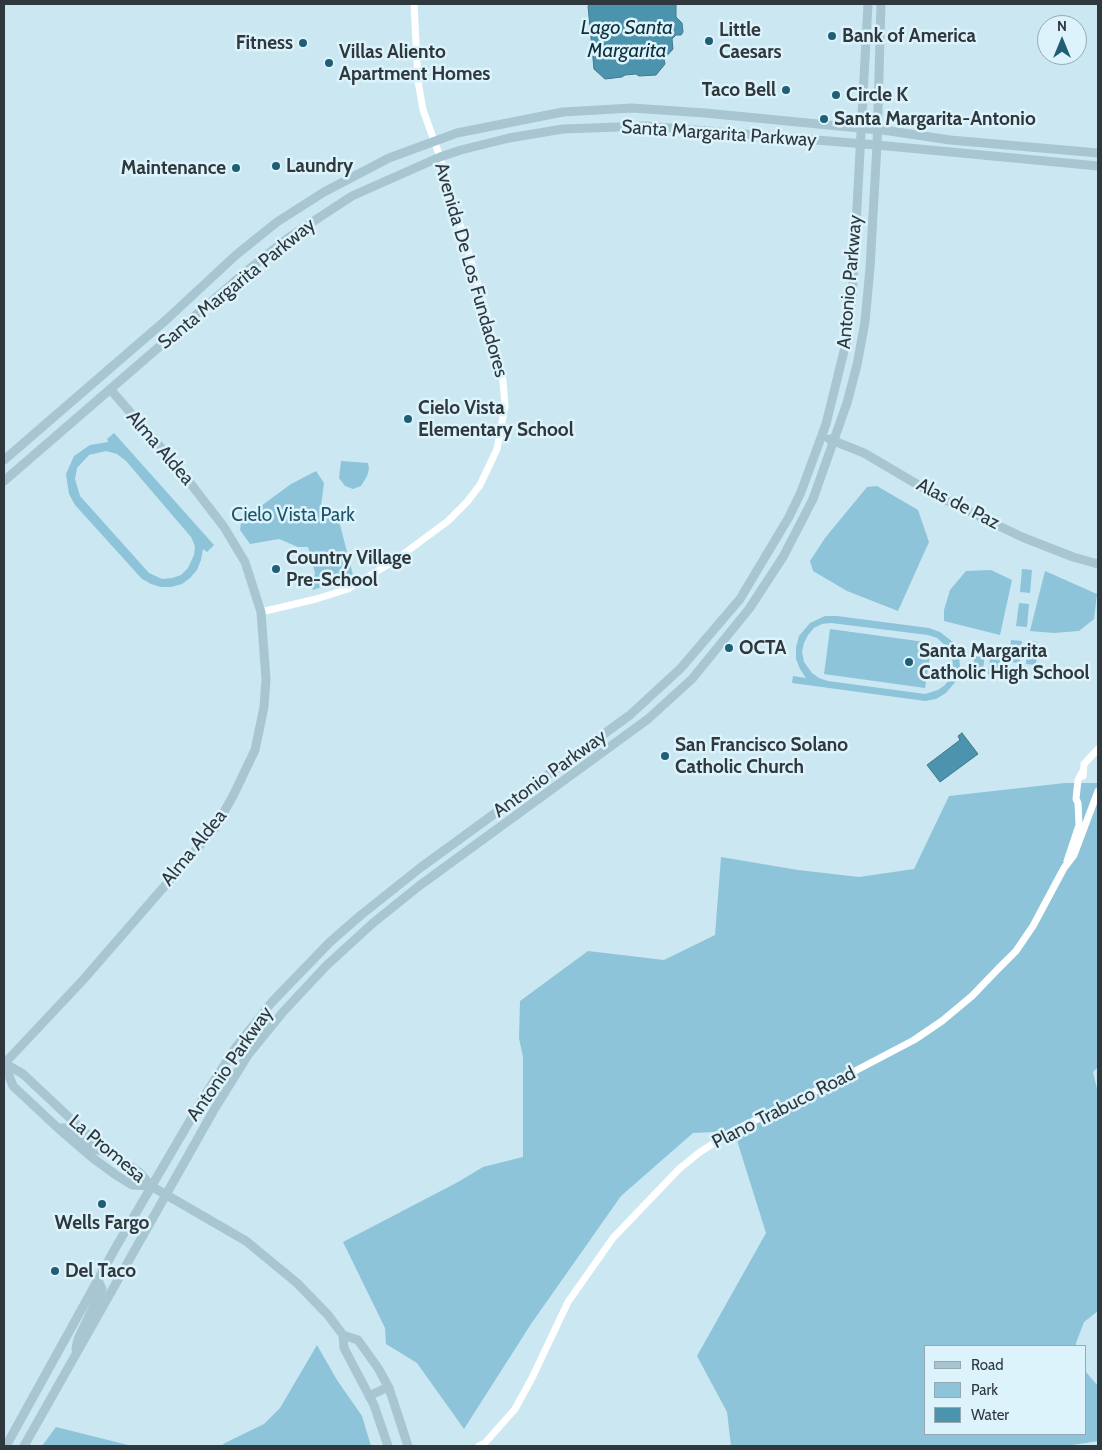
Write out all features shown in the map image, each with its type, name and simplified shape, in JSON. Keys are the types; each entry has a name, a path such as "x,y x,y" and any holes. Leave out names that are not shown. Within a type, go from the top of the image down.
{"main road":[{"name":"Antonio Parkway","path":"6,1446 151,1186 205,1095 236,1047 272,1002 330,942 361,915 420,868 630,715 681,668 740,599 789,517 809,472 833,399 850,318 868,4"},
{"name":"Antonio Parkway","path":"24,1446 215,1108 248,1056 283,1012 326,966 373,923 419,886 648,719 692,679 749,609 783,557 813,499 834,441 857,365 865,322 878,130 881,4"},
{"name":"Santa Margarita Parkway","path":"4,460 166,320 236,255 278,222 324,192 389,158 457,133 563,112 632,108 705,113 878,130 950,140 1098,154"},
{"name":"Santa Margarita Parkway","path":"4,481 248,270 288,238 352,196 440,157 508,138 563,129 630,126 677,128 877,145 1098,166"},
{"name":"Alma Aldea","path":"4,1063 83,980 215,828 233,796 254,750 264,707 266,679 261,612 245,562 224,526 177,466 110,389"},
{"name":"Alas de Paz","path":"822,436 864,453 937,496 1022,537 1073,557 1098,564"},
{"name":"La Promesa","path":"4,1063 13,1086 58,1129 116,1176 132,1185 151,1186"},
{"name":"La Promesa","path":"4,1063 23,1074 107,1151 139,1172 151,1186"},
{"path":"58,1129 67,1128 98,1150 107,1151"},
{"path":"151,1186 246,1241 297,1283 328,1315 343,1335 344,1348 369,1396 388,1446"},
{"path":"76,1354 78,1338 102,1289 98,1280"},
{"path":"343,1335 358,1340 378,1368 388,1387 408,1446"},
{"path":"369,1396 388,1387"}],"street":[{"name":"Avenida De Los Fundadores","path":"261,612 348,589 394,561 458,512 480,485 494,456 502,427 505,406 503,381 485,308 424,110 419,88 414,4"},
{"name":"Plano Trabuco Road","path":"1064,868 1079,825 1078,803 1080,800 1084,764 1098,749"},
{"name":"Plano Trabuco Road","path":"479,1446 485,1443 515,1409 568,1302 608,1245 670,1178 700,1152 733,1131 836,1081 914,1040 942,1021 972,996 1016,951 1064,868 1074,855 1098,791"}],"green space":[{"path":"114,433 214,545 207,552 203,549 197,570 182,584 161,587 142,579 75,505 69,494 66,474 74,456 90,445 108,442 107,439","holes":["106,451 117,454 126,461 191,537 195,546 194,555 188,568 181,575 162,579 149,573 80,496 75,479 77,468 89,455"]},
{"path":"341,461 368,463 367,476 361,486 353,489 345,486 339,478"},
{"name":"Cielo Vista Park","path":"316,471 324,483 320,514 335,516 339,521 353,575 313,590 315,573 308,547 298,547 279,539 250,544 240,530 241,522 261,506 291,484"},
{"path":"877,486 918,510 929,542 898,611 847,591 813,571 810,561 825,538 867,487"},
{"path":"1022,569 1032,570 1030,593 1020,592"},
{"path":"991,570 1012,580 1000,635 944,621 944,610 950,590 966,571"},
{"path":"1045,571 1097,594 1094,619 1079,631 1054,633 1030,631"},
{"path":"1019,603 1029,604 1027,627 1016,626"},
{"path":"825,616 837,616 929,628 940,632 953,642 959,652 960,669 957,680 946,693 936,699 925,701 792,683 793,676 806,678 796,659 796,647 799,636 810,623","holes":["831,623 928,635 937,638 947,647 952,655 953,668 951,677 945,685 938,690 925,694 828,681 819,678 812,673 804,662 802,652 808,635 814,628 822,624"]},
{"path":"830,629 932,643 925,688 824,674"},
{"path":"1011,640 1022,641 1020,663 1009,662"},
{"path":"1028,641 1038,642 1036,665 1026,664"},
{"path":"975,649 985,650 983,673 973,672"},
{"path":"991,651 1001,652 999,675 988,674"},
{"path":"1065,783 1098,783 1098,1067 1093,1072 1098,1093 1098,1311 1084,1322 1076,1345 924,1345 924,1435 1087,1435 1087,1373 1098,1386 1098,1441 1066,1446 731,1446 727,1412 697,1356 766,1233 734,1131 693,1133 621,1196 531,1324 464,1429 417,1363 386,1344 385,1328 343,1242 483,1167 523,1157 523,1057 519,1038 520,1001 588,951 664,960 715,935 721,857 798,870 859,877 914,869 949,796"},
{"path":"317,1345 337,1380 362,1416 371,1446 221,1446 264,1424 280,1408"},
{"path":"56,1427 132,1446 42,1446"}],"water":[{"name":"Lago Santa Margarita","path":"590,4 676,4 676,17 682,23 683,32 672,39 673,49 664,59 665,64 656,75 639,76 636,74 605,79 594,69 588,6"},
{"path":"962,733 978,754 940,782 927,765 960,740 958,736"}],"place":[{"name":"Bank of America","path":"832,36"},
{"name":"Little Caesars","path":"709,41"},
{"name":"Fitness","path":"303,43"},
{"name":"Villas Aliento Apartment Homes","path":"329,63"},
{"name":"Taco Bell","path":"786,90"},
{"name":"Circle K","path":"836,95"},
{"name":"Santa Margarita-Antonio","path":"824,119"},
{"name":"Laundry","path":"276,166"},
{"name":"Maintenance","path":"236,168"},
{"name":"Cielo Vista Elementary School","path":"408,419"},
{"name":"Country Village Pre-School","path":"276,569"},
{"name":"OCTA","path":"729,648"},
{"name":"Santa Margarita Catholic High School","path":"909,662"},
{"name":"San Francisco Solano Catholic Church","path":"665,756"},
{"name":"Wells Fargo","path":"102,1204"},
{"name":"Del Taco","path":"55,1271"}]}
